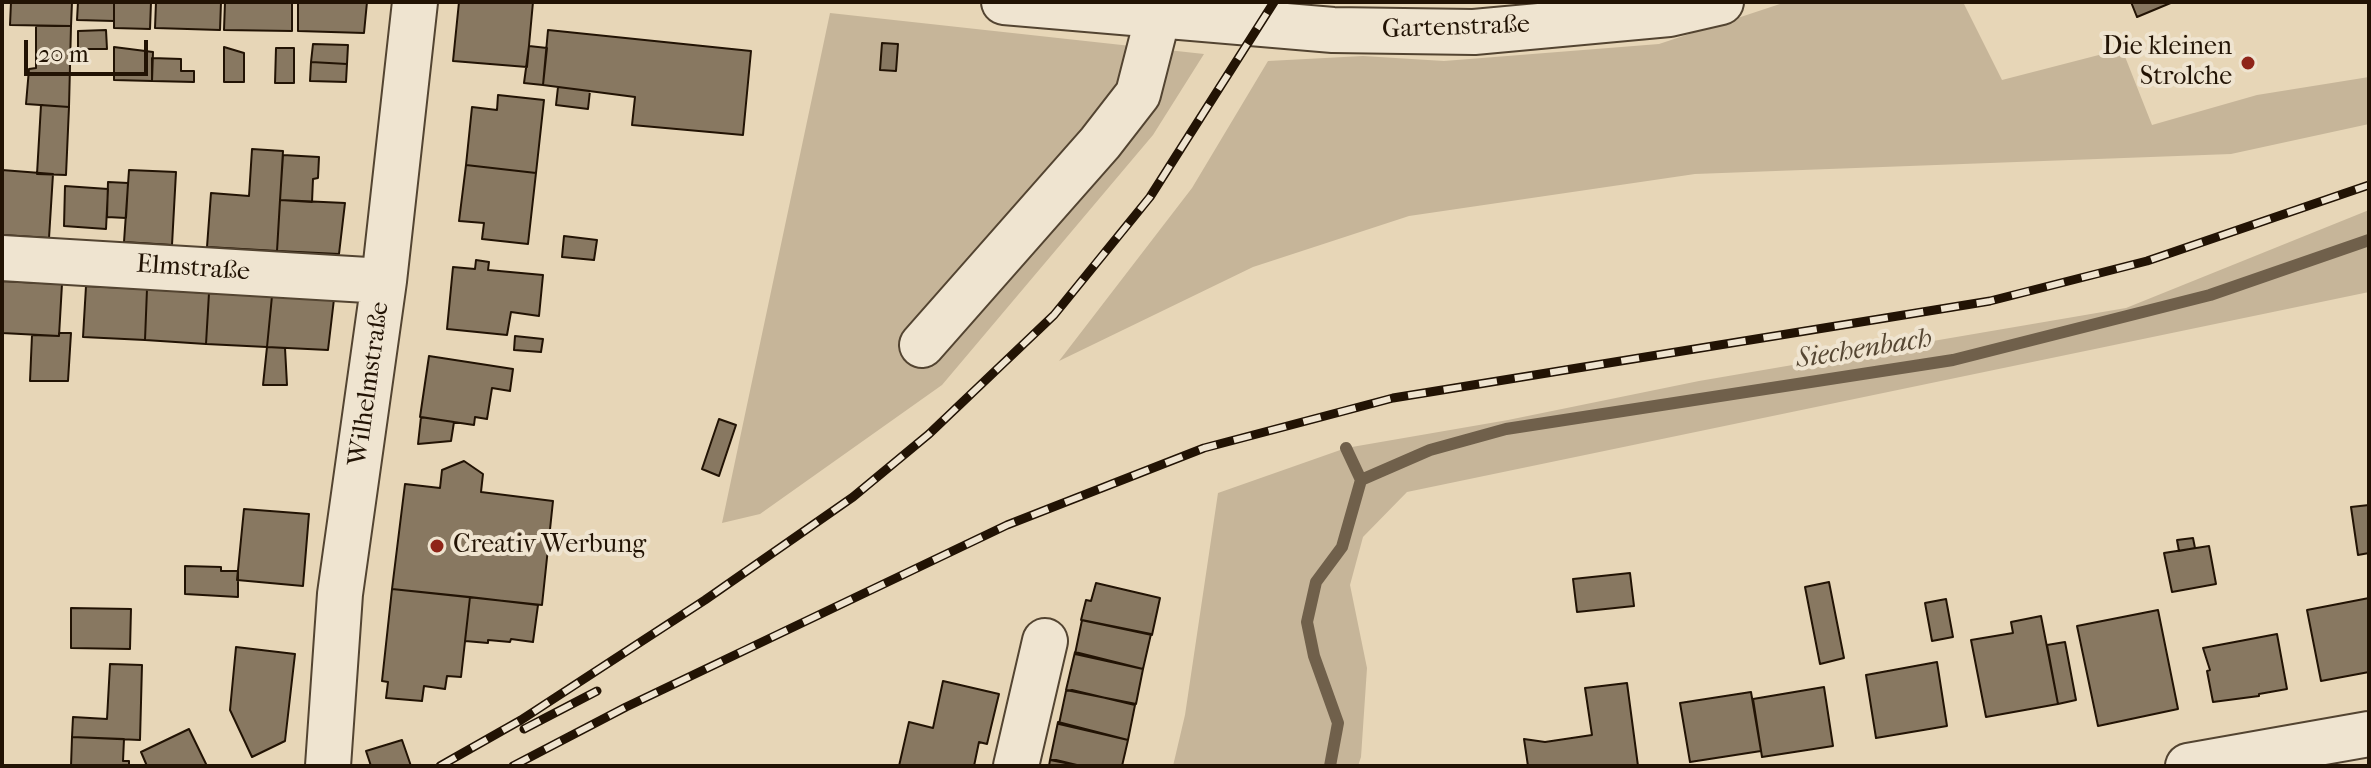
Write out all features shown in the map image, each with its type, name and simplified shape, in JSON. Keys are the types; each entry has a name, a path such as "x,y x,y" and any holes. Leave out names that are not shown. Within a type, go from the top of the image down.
{"street":[{"name":"Wilhelmstraße","path":"321,763 340,594 384,281 415,2"},
{"name":"Gartenstraße","path":"1004,2 1158,16 1338,16 1474,32 1669,14 1721,2"},
{"path":"922,345 1100,143 1138,94 1158,16"},
{"name":"Elmstraße","path":"2,258 384,281"},
{"path":"1016,766 1045,641"},
{"path":"2188,766 2369,734"}],"shaded area":[{"path":"1786,2 1963,2 2002,80 2122,49 2152,125 2257,95 2369,77 2369,124 2231,154 1695,174 1409,216 1253,267 1059,361 1192,188 1268,61 1363,56 1444,61 1659,44"},
{"path":"830,13 1204,54 1153,135 942,385 760,514 722,523"},
{"path":"2369,210 2369,292 1407,492 1363,537 1350,585 1367,668 1358,766 1173,766 1185,715 1218,493 1346,448 1508,420 1699,381 2126,308"}],"building":[{"path":"11,2 72,2 71,26 10,25"},
{"path":"78,2 114,2 114,21 77,20"},
{"path":"114,2 151,2 150,29 114,28"},
{"path":"156,2 221,2 220,30 155,28"},
{"path":"225,2 292,2 292,31 224,30"},
{"path":"298,2 367,2 364,33 298,31"},
{"path":"459,2 533,2 527,67 453,61"},
{"name":"Die kleinen Strolche","path":"2131,2 2173,2 2137,17"},
{"path":"36,26 71,26 69,107 26,104 29,69 36,68"},
{"path":"106,30 107,49 78,49 78,31"},
{"path":"548,30 751,51 743,135 632,125 635,97 543,85"},
{"path":"882,43 898,44 896,71 880,70"},
{"path":"313,44 348,45 347,64 311,62"},
{"path":"529,46 547,48 543,85 524,83"},
{"path":"114,47 153,52 152,81 114,80"},
{"path":"224,47 244,53 244,82 224,82"},
{"path":"276,48 294,48 294,83 275,83"},
{"path":"152,58 181,59 181,71 194,71 194,82 152,81"},
{"path":"311,62 347,64 346,82 310,81"},
{"path":"558,87 590,91 588,109 556,105"},
{"path":"498,95 544,100 536,173 466,165 472,107 497,110"},
{"path":"41,105 69,107 66,175 37,174"},
{"path":"252,149 283,151 277,251 207,247 211,193 249,196"},
{"path":"283,155 319,157 318,178 313,179 312,202 280,200"},
{"path":"466,165 536,173 528,244 482,239 484,223 459,221"},
{"path":"2,170 53,174 49,238 2,235"},
{"path":"129,170 176,172 172,245 124,242"},
{"path":"108,182 128,183 126,218 107,217"},
{"path":"65,186 108,189 106,229 64,226"},
{"path":"280,200 345,203 339,254 277,251"},
{"path":"564,236 597,240 594,260 562,257"},
{"path":"476,260 489,262 488,270 543,275 539,316 511,312 507,335 447,329 453,267 475,269"},
{"path":"2,281 62,284 59,336 2,333"},
{"path":"86,286 147,289 145,340 83,337"},
{"path":"147,289 209,293 206,344 145,340"},
{"path":"209,293 272,296 267,347 206,344"},
{"path":"272,296 334,299 328,350 267,347"},
{"path":"59,333 71,333 68,381 30,381 32,335 59,336"},
{"path":"515,336 543,339 541,352 514,350"},
{"path":"267,347 285,348 287,385 263,385"},
{"path":"429,356 513,369 510,391 492,388 487,419 475,417 474,425 420,417"},
{"path":"421,417 454,422 451,441 418,444"},
{"path":"719,419 736,425 719,476 702,469"},
{"path":"464,461 483,474 481,492 553,501 542,605 392,589 405,484 440,488 442,470"},
{"path":"2369,505 2369,553 2358,555 2351,507"},
{"path":"244,509 309,514 303,586 237,580"},
{"path":"2193,538 2195,548 2179,551 2177,540"},
{"path":"2209,546 2216,584 2172,592 2164,553"},
{"path":"185,566 238,571 238,597 185,594"},
{"path":"1630,573 1634,606 1577,612 1573,579"},
{"path":"1829,582 1844,658 1820,664 1805,587"},
{"path":"1096,583 1160,598 1152,635 1081,620 1086,600 1091,601"},
{"path":"392,589 470,597 461,677 447,676 445,689 424,686 422,701 386,698 388,682 382,681"},
{"path":"470,597 538,605 533,642 511,639 510,642 488,640 488,643 465,641"},
{"path":"2369,598 2369,672 2321,681 2307,610"},
{"path":"1946,599 1953,637 1932,641 1925,603"},
{"path":"71,608 131,609 130,649 71,648"},
{"path":"2158,610 2178,709 2098,726 2077,626"},
{"path":"2041,616 2058,704 1986,717 1971,640 2013,633 2011,622"},
{"path":"1082,620 1151,634 1143,669 1075,654"},
{"path":"2277,634 2287,689 2213,702 2207,671 2210,670 2203,648"},
{"path":"2065,642 2076,700 2058,704 2047,645"},
{"path":"236,647 295,654 285,741 252,757 230,710"},
{"path":"1075,652 1143,669 1136,704 1066,690"},
{"path":"1937,662 1947,726 1876,738 1866,675"},
{"path":"110,664 142,665 140,740 72,737 73,717 107,719"},
{"path":"943,681 999,694 987,744 979,742 974,766 899,766 909,722 933,728"},
{"path":"1627,683 1638,766 1528,766 1524,739 1545,742 1592,735 1585,688"},
{"path":"1824,687 1833,746 1762,757 1753,699"},
{"path":"1066,691 1135,705 1128,740 1059,724"},
{"path":"1751,692 1761,751 1690,762 1680,703"},
{"path":"1058,722 1128,740 1122,766 1081,766 1050,760"},
{"path":"189,729 207,766 147,766 141,752"},
{"path":"72,737 124,739 123,761 129,761 129,766 71,766"},
{"path":"402,740 411,766 371,766 366,751"},
{"path":"1050,760 1056,760 1081,766 1049,766"}],"waterway":[{"name":"Siechenbach","path":"1361,480 1430,450 1506,429 1953,360 2210,295 2369,240"},
{"path":"1330,766 1338,723 1314,656 1307,622 1316,582 1342,547 1361,480 1346,448"}],"railway":[{"path":"440,766 521,720 705,600 853,497 929,434 1054,315 1150,197 1274,2"},
{"path":"513,766 626,707 1007,525 1204,448 1393,398 1990,301 2147,261 2369,185"},
{"path":"524,729 597,691"}],"place":[{"name":"Die kleinen Strolche","path":"2248,63"},
{"name":"Creativ Werbung","path":"437,546"}]}
